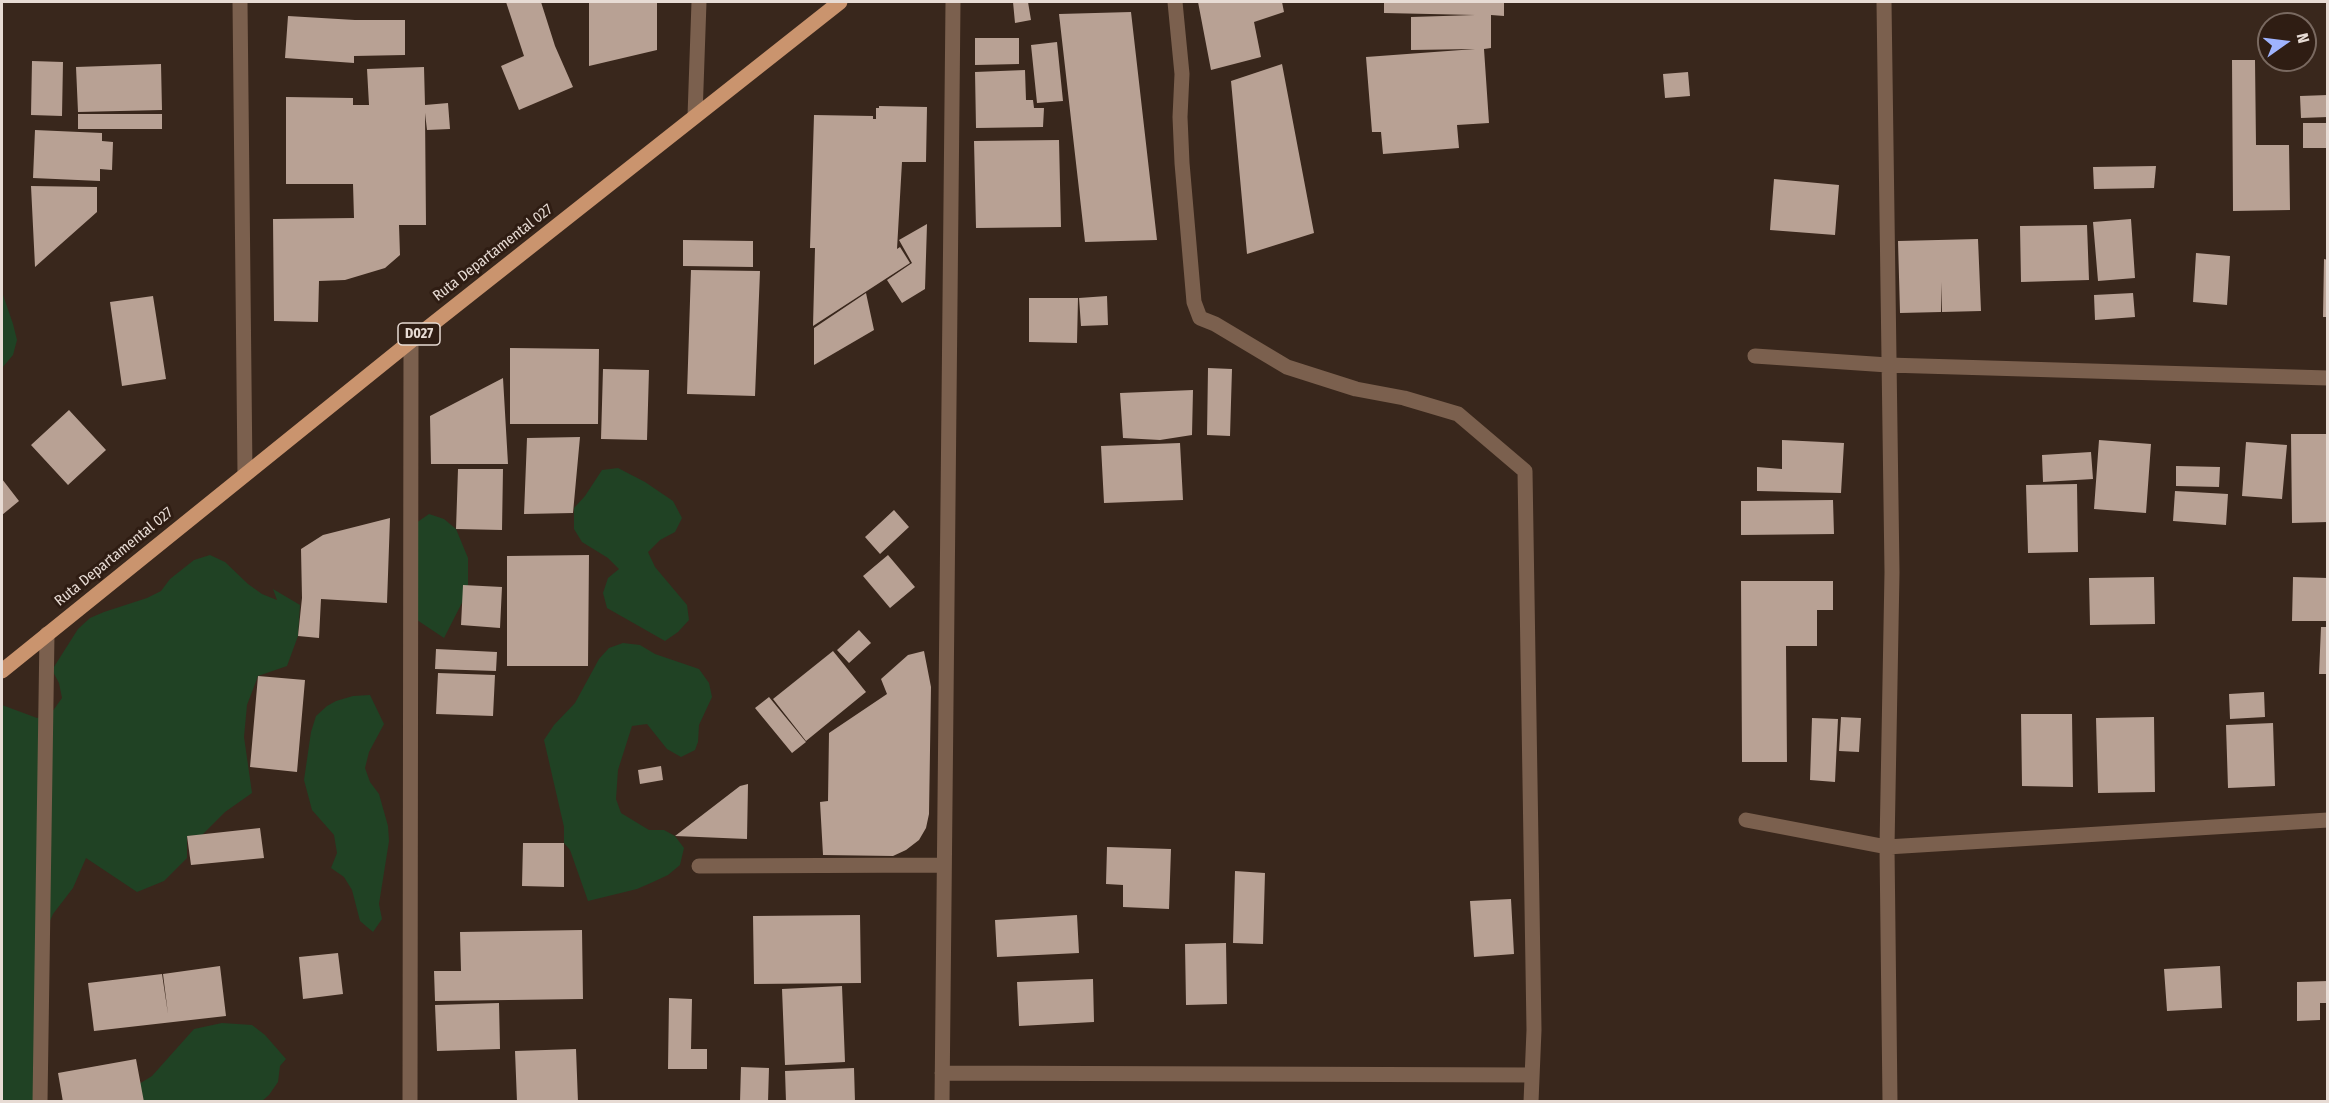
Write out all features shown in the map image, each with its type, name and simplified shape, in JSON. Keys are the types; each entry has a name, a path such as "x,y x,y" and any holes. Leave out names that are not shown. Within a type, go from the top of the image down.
{"main road":[{"name":"Ruta Departamental 027","path":"2,670 411,341 840,2"}],"street":[{"path":"240,2 245,474"},
{"path":"695,116 699,2"},
{"path":"942,1101 953,2"},
{"path":"1175,2 1182,74 1180,117 1182,163 1194,302 1200,318 1215,324 1287,367 1356,389 1404,398 1458,414 1525,471 1534,1030 1531,1101"},
{"path":"1884,2 1892,572 1887,847 1890,1101"},
{"path":"410,1101 411,341"},
{"path":"1755,356 1888,365 2328,378"},
{"path":"40,1101 47,634"},
{"path":"1746,820 1887,847 2328,820"},
{"path":"699,866 944,865"},
{"path":"942,1072 1531,1075"}],"green space":[{"path":"2,292 17,340 13,355 2,368"},
{"path":"618,468 645,482 673,501 682,518 675,532 660,540 648,552 655,567 687,605 689,620 665,641 607,608 603,593 608,578 619,569 608,558 582,542 574,529 574,508 602,470"},
{"path":"429,514 444,519 456,529 468,558 468,591 444,638 417,620 416,523"},
{"path":"210,555 225,562 262,594 277,600 273,589 300,605 298,636 287,666 258,676 247,705 244,737 252,793 225,812 202,835 187,836 187,858 164,881 137,892 86,858 73,888 53,914 40,944 34,1101 2,1101 2,705 37,718 52,712 62,698 59,683 52,670 78,629 90,618 161,591 170,579 194,560"},
{"path":"623,643 640,645 655,654 699,669 709,683 712,697 699,725 695,750 681,757 667,749 647,724 632,726 618,770 616,799 621,813 649,830 664,830 675,836 684,848 680,865 668,875 637,889 588,901 570,850 564,843 564,827 544,740 554,725 575,703 599,659 609,648"},
{"path":"370,695 384,724 369,752 365,768 370,782 379,794 388,826 389,841 379,904 382,919 373,932 360,921 352,890 344,877 331,868 337,853 334,835 312,810 304,780 311,732 316,716 336,701 353,696"},
{"path":"222,1023 252,1025 265,1035 286,1059 280,1066 278,1082 269,1095 262,1101 142,1101 139,1084 152,1076 194,1029"}],"building":[{"path":"506,2 541,2 555,46 573,87 519,110 501,66 524,56"},
{"path":"589,2 657,2 657,50 589,66"},
{"path":"1013,2 1028,2 1031,20 1015,23"},
{"path":"1198,2 1282,2 1284,12 1254,22 1261,57 1211,70"},
{"path":"1384,2 1504,2 1504,16 1491,15 1491,48 1484,49 1489,123 1457,125 1459,148 1383,154 1381,132 1372,132 1366,57 1475,49 1411,50 1411,17 1475,15 1384,13"},
{"path":"1131,12 1157,240 1085,242 1059,14"},
{"path":"288,16 405,20 405,55 354,56 354,63 285,58"},
{"path":"975,38 1019,38 1019,64 975,65"},
{"path":"1057,42 1063,101 1037,103 1031,45"},
{"path":"2232,60 2255,60 2256,145 2289,145 2290,210 2233,211"},
{"path":"32,61 63,62 62,116 31,115"},
{"path":"161,64 162,110 78,112 76,67"},
{"path":"1282,64 1314,233 1247,254 1231,81"},
{"path":"424,67 425,105 448,103 450,129 427,130 425,113 426,225 399,225 400,255 385,268 345,280 319,281 318,322 274,321 273,219 354,218 353,184 286,184 286,97 353,98 353,105 369,105 367,69"},
{"path":"1025,70 1026,100 1033,100 1034,108 1044,108 1043,127 976,128 975,72"},
{"path":"1688,72 1690,96 1665,98 1663,74"},
{"path":"2328,95 2328,117 2301,118 2300,96"},
{"path":"879,106 927,107 926,162 902,162 897,249 900,247 910,263 813,326 815,248 810,248 814,115 873,116 873,119 876,119 876,108"},
{"path":"78,114 162,114 162,129 78,129"},
{"path":"2303,123 2328,123 2328,148 2303,148"},
{"path":"35,130 102,133 102,141 113,142 112,170 100,169 100,181 33,178"},
{"path":"1059,140 1061,227 976,228 974,141"},
{"path":"2156,166 2154,188 2094,189 2093,167"},
{"path":"1774,179 1839,185 1835,235 1770,230"},
{"path":"31,186 97,187 97,212 35,267"},
{"path":"2131,219 2135,278 2098,281 2093,222"},
{"path":"927,224 925,289 902,303 887,280 912,263 899,240"},
{"path":"2087,225 2089,280 2021,282 2020,226"},
{"path":"1978,239 1981,311 1942,312 1941,282 1941,312 1900,313 1898,241"},
{"path":"683,240 753,241 753,267 683,266"},
{"path":"2196,253 2230,256 2227,305 2193,302"},
{"path":"2324,259 2328,260 2328,317 2323,317"},
{"path":"691,270 760,271 755,396 687,394"},
{"path":"866,293 874,330 814,365 814,328"},
{"path":"2133,293 2135,317 2095,320 2094,295"},
{"path":"153,296 166,379 122,386 110,302"},
{"path":"1107,296 1108,325 1081,326 1079,298"},
{"path":"1029,298 1078,298 1077,343 1029,342"},
{"path":"510,348 599,349 598,424 510,424"},
{"path":"1208,368 1232,369 1230,436 1207,435"},
{"path":"603,369 649,370 647,440 601,439"},
{"path":"503,378 508,464 431,464 430,416"},
{"path":"1193,390 1192,435 1160,440 1123,438 1120,393"},
{"path":"69,410 106,450 68,485 31,445"},
{"path":"2291,434 2328,434 2328,522 2292,523"},
{"path":"580,437 573,513 524,514 527,438"},
{"path":"1782,440 1844,443 1841,493 1757,491 1757,467 1782,469"},
{"path":"2099,440 2151,444 2146,513 2094,509"},
{"path":"2246,442 2287,445 2282,499 2242,496"},
{"path":"1180,443 1183,500 1104,503 1101,446"},
{"path":"2091,452 2093,479 2043,482 2042,455"},
{"path":"2176,466 2220,467 2219,487 2176,486"},
{"path":"458,469 503,469 502,530 456,529"},
{"path":"2,479 19,501 2,515"},
{"path":"2077,484 2078,552 2028,553 2026,485"},
{"path":"2175,491 2228,494 2226,525 2173,521"},
{"path":"1833,500 1834,534 1741,535 1741,501"},
{"path":"894,510 909,527 880,554 865,537"},
{"path":"390,518 387,603 321,599 319,638 298,636 302,598 301,549 323,535"},
{"path":"589,555 588,666 507,666 507,556"},
{"path":"888,555 915,587 890,608 863,576"},
{"path":"2154,577 2155,624 2090,625 2089,578"},
{"path":"2293,577 2328,578 2328,621 2292,621"},
{"path":"1741,581 1833,581 1833,610 1817,610 1817,646 1786,646 1787,762 1742,762"},
{"path":"463,585 502,587 500,628 461,625"},
{"path":"2321,627 2328,627 2328,674 2319,674"},
{"path":"859,630 871,643 849,663 837,650"},
{"path":"436,649 497,652 496,671 435,669"},
{"path":"833,651 866,692 806,741 773,699"},
{"path":"924,651 931,687 929,814 926,828 919,840 893,856 823,855 820,802 828,801 829,733 887,694 881,679 908,655"},
{"path":"438,673 495,675 493,716 436,714"},
{"path":"258,676 305,680 297,772 250,767"},
{"path":"2264,692 2265,717 2230,719 2229,694"},
{"path":"769,697 806,742 792,753 755,708"},
{"path":"2021,714 2072,714 2073,787 2022,786"},
{"path":"1841,717 1861,718 1859,752 1839,751"},
{"path":"2154,717 2155,792 2098,793 2096,718"},
{"path":"1812,718 1838,719 1835,782 1810,780"},
{"path":"2273,723 2275,786 2228,788 2226,725"},
{"path":"661,766 663,780 640,784 638,770"},
{"path":"748,784 747,839 675,836 740,786"},
{"path":"260,828 264,858 191,865 187,836"},
{"path":"523,843 564,843 564,887 522,886"},
{"path":"1107,847 1171,849 1169,909 1123,907 1123,885 1106,884"},
{"path":"1235,871 1265,873 1263,944 1233,943"},
{"path":"1511,899 1514,954 1474,957 1470,901"},
{"path":"860,915 861,983 754,984 753,916"},
{"path":"1077,915 1079,953 997,957 995,920"},
{"path":"582,930 583,999 435,1001 434,971 461,971 460,932"},
{"path":"1226,943 1227,1004 1186,1005 1185,944"},
{"path":"338,953 343,994 303,999 299,957"},
{"path":"220,966 226,1016 94,1031 88,983 162,974 168,1014 163,974"},
{"path":"2220,966 2222,1008 2167,1011 2164,969"},
{"path":"1093,979 1094,1022 1019,1026 1017,982"},
{"path":"2328,981 2328,1003 2320,1003 2320,1020 2297,1021 2297,982"},
{"path":"842,986 845,1062 785,1065 782,989"},
{"path":"669,998 692,999 691,1049 707,1049 707,1069 668,1069"},
{"path":"499,1003 500,1049 437,1051 435,1005"},
{"path":"576,1049 578,1102 517,1102 515,1051"},
{"path":"136,1059 144,1102 63,1102 58,1073"},
{"path":"741,1067 769,1068 768,1102 740,1102"},
{"path":"854,1068 855,1102 786,1102 785,1071"}]}
